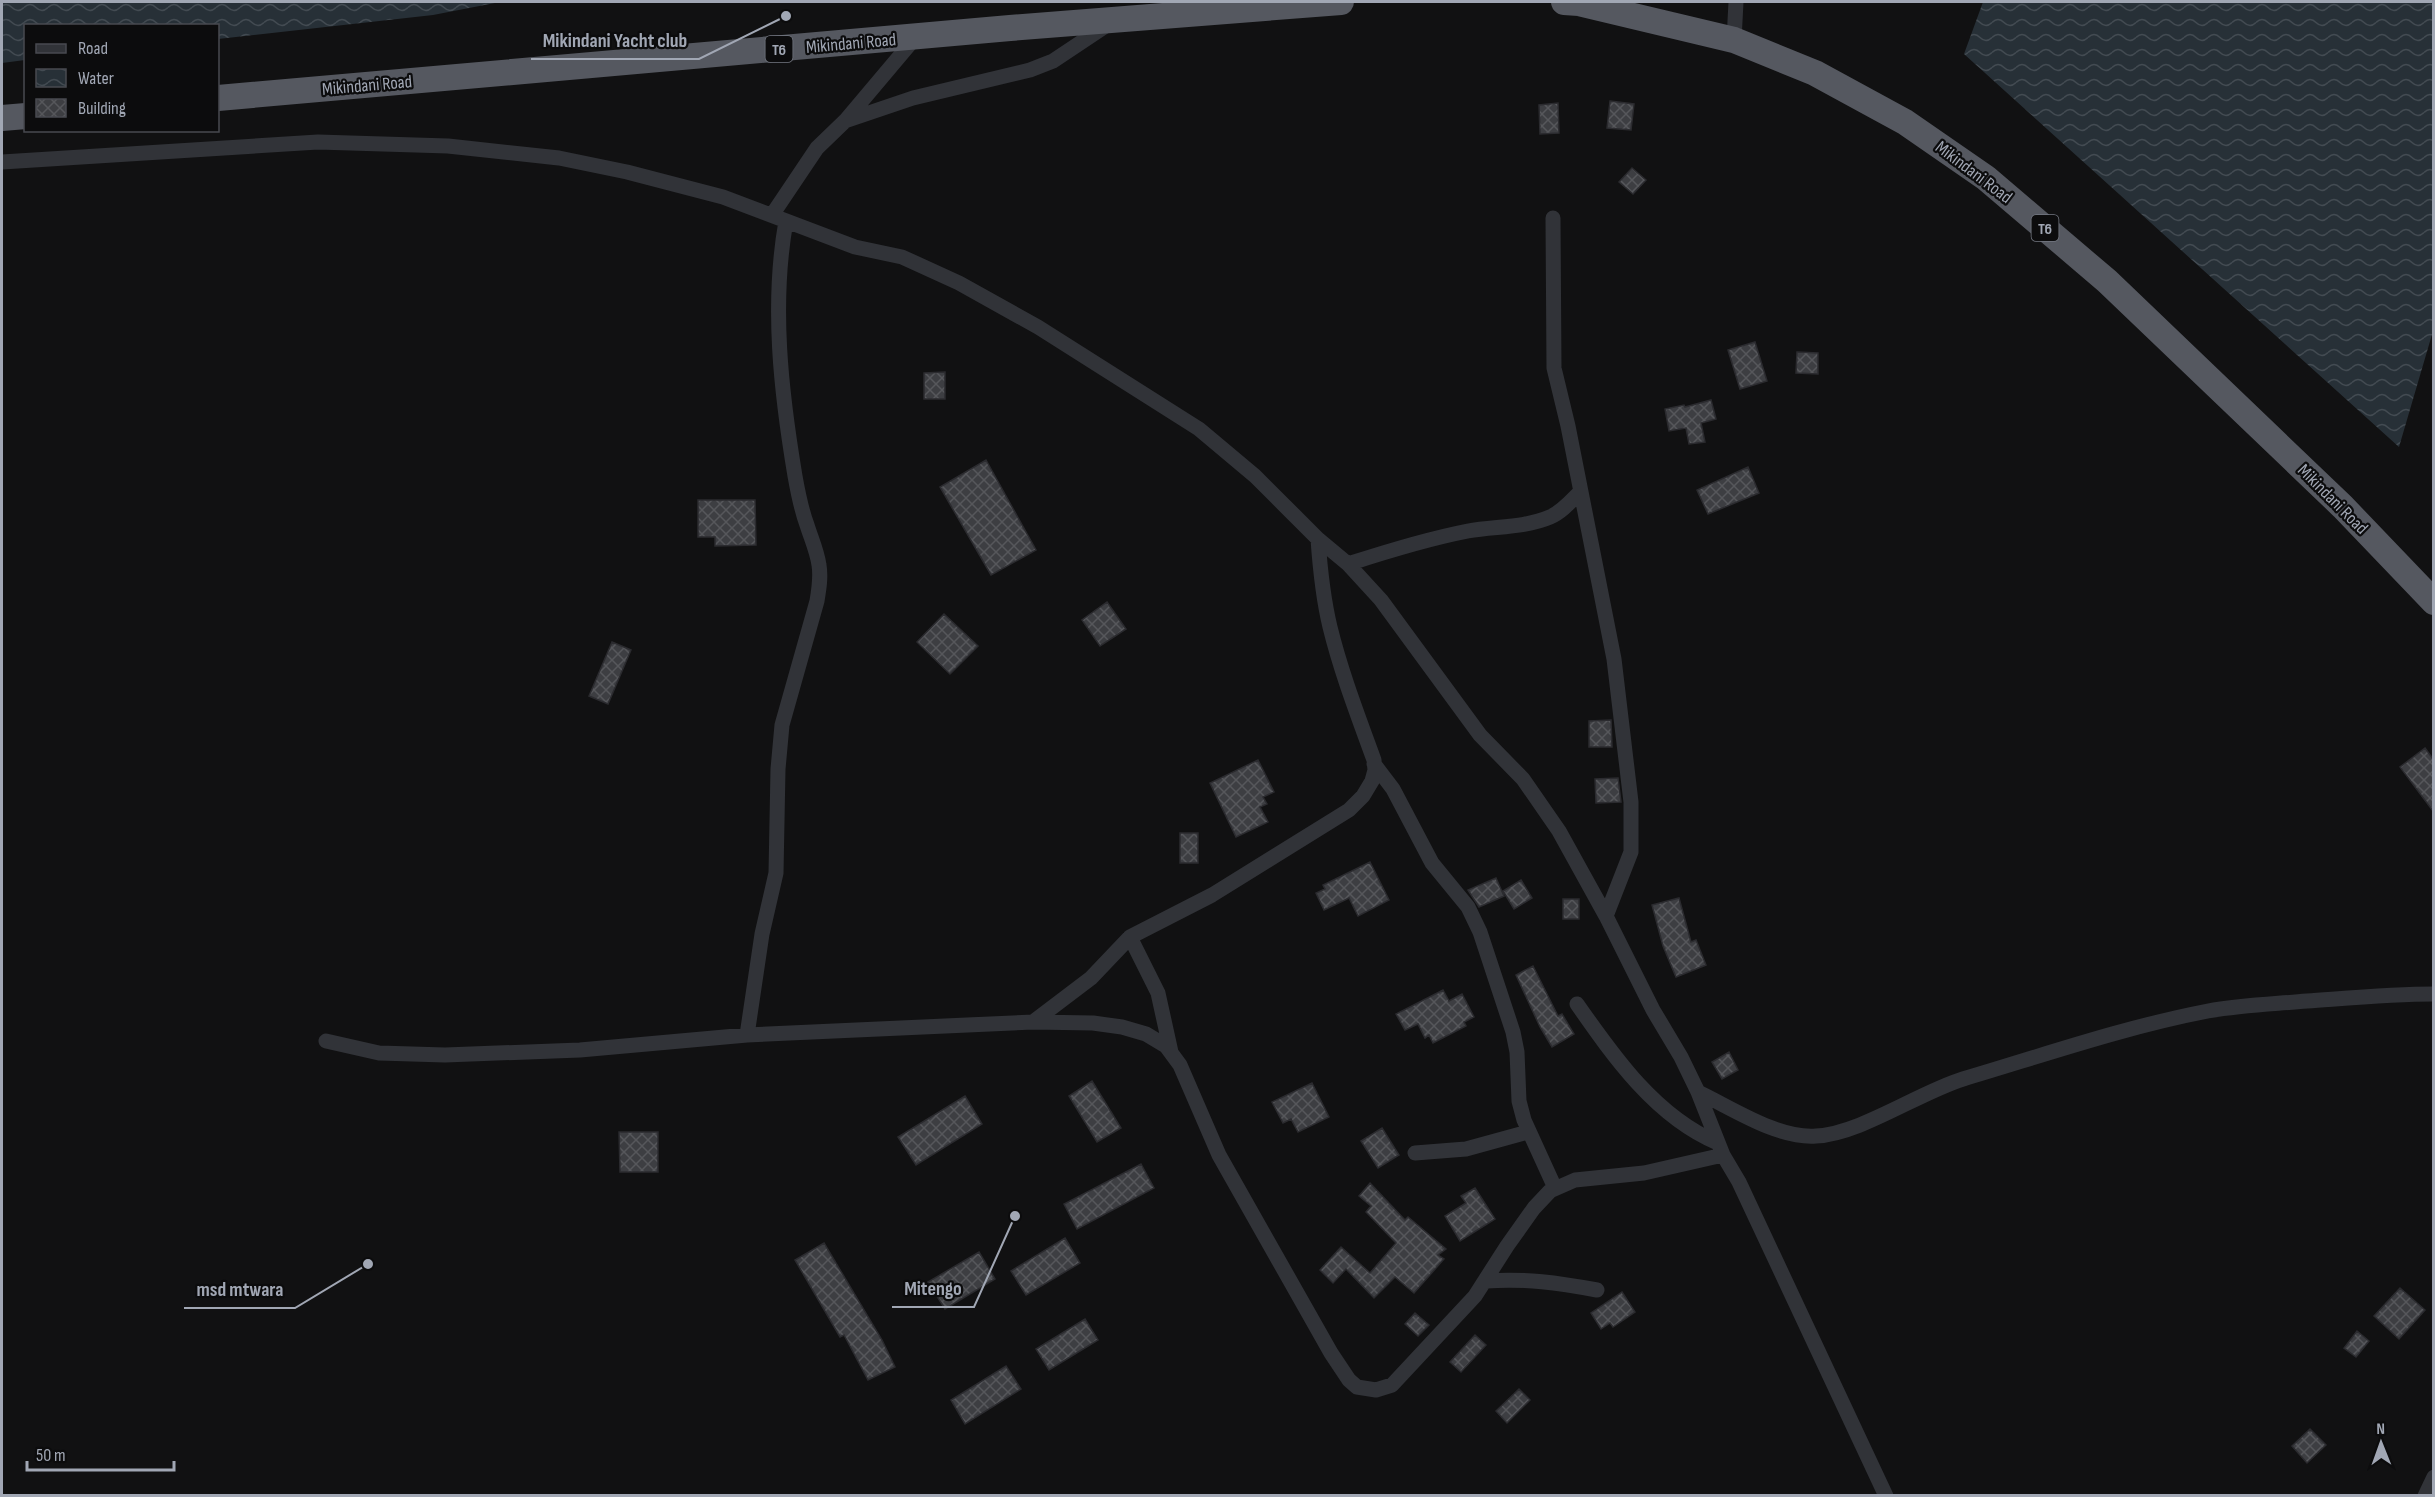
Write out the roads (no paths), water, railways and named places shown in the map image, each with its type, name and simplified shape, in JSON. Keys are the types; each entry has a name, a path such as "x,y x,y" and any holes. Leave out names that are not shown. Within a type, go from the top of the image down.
{"highway":[{"name":"Mikindani Road","path":"219,98 1341,2"},
{"name":"Mikindani Road","path":"1564,2 1579,3 1734,40 1815,73 1895,117 1986,178 2107,281 2343,507 2433,602"},
{"path":"2,118 24,116"}],"street":[{"path":"1734,40 1736,2"},
{"path":"845,121 913,98 1030,70 1053,61 1114,20"},
{"path":"772,215 818,148 845,121 915,38"},
{"path":"2,162 318,142 448,146 559,158 627,172 723,197 855,247 902,257 932,269 1038,327 1199,429 1255,476 1318,539 1348,564 1381,600 1480,735 1523,779 1559,831 1606,916 1653,1010 1681,1057 1698,1092 1720,1149 1739,1182 1886,1496"},
{"path":"1553,218 1554,368 1614,659 1631,802 1631,852 1606,916"},
{"path":"747,1035 762,934 776,873 778,769 782,725 817,601 820,581 819,564 801,508 795,476 784,389 778,303 786,221"},
{"path":"1348,564 1418,541 1545,519 1562,510 1581,491"},
{"path":"1318,539 1321,578 1330,626 1341,669 1374,764 1393,789 1432,863 1468,908 1480,932 1513,1032 1517,1052 1519,1101 1528,1132 1555,1188"},
{"path":"1033,1022 1091,978 1130,937 1212,895 1349,810 1368,788 1374,776 1374,764"},
{"path":"1130,937 1158,993 1171,1052"},
{"path":"1698,1092 1782,1131 1800,1136 1818,1136 1854,1127 1954,1082 2071,1046 2197,1014 2246,1006 2396,994 2433,994"},
{"path":"1577,1004 1640,1085 1683,1126 1720,1149"},
{"path":"326,1041 379,1053 445,1055 580,1050 747,1035 1033,1022 1073,1021 1122,1027 1146,1034 1161,1042 1179,1065 1219,1155 1331,1353 1349,1380 1357,1387 1376,1390 1392,1385 1475,1296 1534,1208 1555,1188 1575,1180 1644,1173 1720,1149"},
{"path":"1416,1153 1466,1149 1528,1132"},
{"path":"1486,1281 1544,1280 1597,1290"},
{"path":"2425,1496 2433,1477"}],"water":[{"path":"2,2 500,2 433,15 219,39 219,24 24,24 24,60 2,63"},
{"path":"1983,2 2433,2 2433,331 2399,447 1964,54"}],"place":[{"name":"Mikindani Yacht club","path":"786,16"},
{"name":"Mitengo","path":"1015,1216"},
{"name":"msd mtwara","path":"368,1264"}]}
